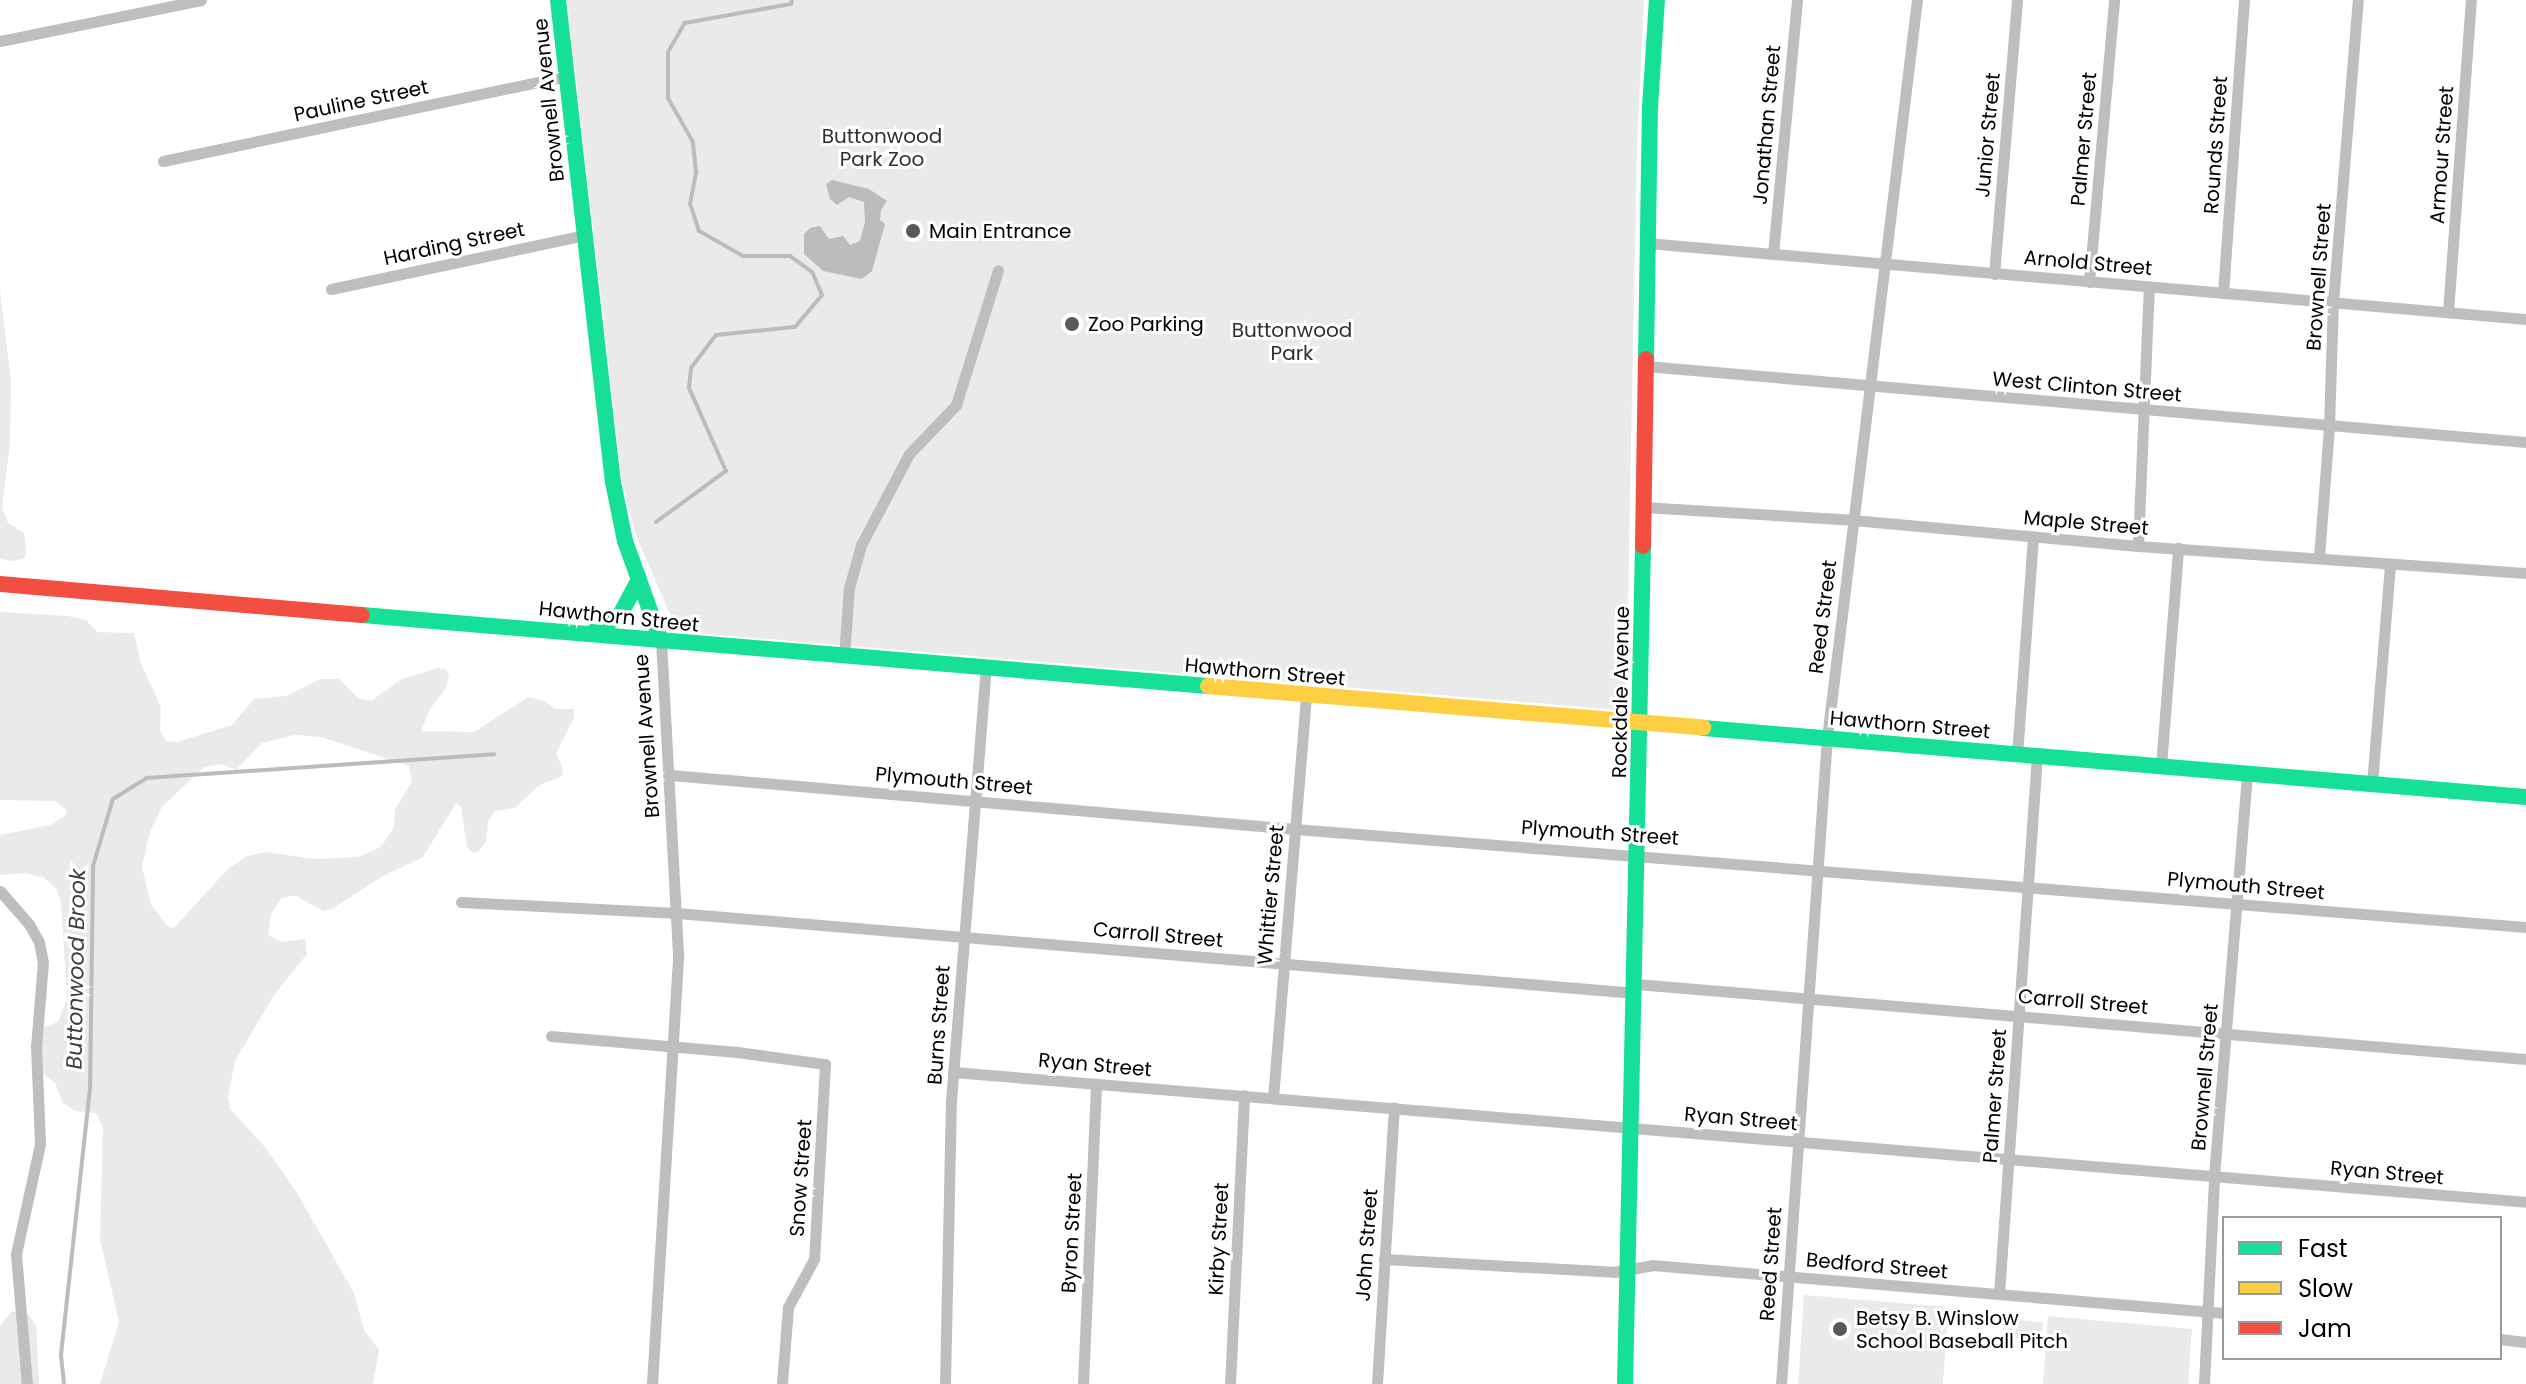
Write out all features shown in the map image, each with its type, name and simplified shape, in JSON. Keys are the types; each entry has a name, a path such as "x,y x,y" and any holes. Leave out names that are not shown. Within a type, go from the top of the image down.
{"main road":[{"name":"Brownell Avenue","path":"558,0 613,482 621,524 661,641"},
{"name":"Rockdale Avenue","path":"1625,1384 1636,989 1647,243 1657,0"},
{"path":"592,633 620,615 639,580"},
{"name":"Hawthorn Street","path":"0,584 2526,797"}],"street":[{"path":"0,41 201,0"},
{"name":"Jonathan Street","path":"1773,254 1797,0"},
{"name":"Reed Street","path":"1781,1384 1827,738 1917,0"},
{"name":"Junior Street","path":"1994,274 2017,0"},
{"name":"Palmer Street","path":"2089,282 2114,0"},
{"name":"Rounds Street","path":"2223,293 2244,0"},
{"name":"Brownell Street","path":"2319,557 2329,427 2333,302 2358,0"},
{"name":"Armour Street","path":"2448,312 2471,0"},
{"name":"Pauline Street","path":"163,161 567,76"},
{"name":"Harding Street","path":"331,289 585,235"},
{"name":"Arnold Street","path":"1647,243 2526,319"},
{"path":"844,657 846,601 861,545 909,454 956,405 998,270"},
{"path":"2138,546 2149,287"},
{"name":"West Clinton Street","path":"1646,366 2526,442"},
{"name":"Maple Street","path":"1643,507 1853,520 2138,546 2526,573"},
{"path":"2017,755 2033,537"},
{"path":"2161,766 2178,548"},
{"path":"2372,784 2390,564"},
{"name":"Brownell Avenue","path":"652,1384 678,954 671,775 661,641"},
{"name":"Burns Street","path":"945,1384 953,1072 986,669"},
{"name":"Whittier Street","path":"1273,1098 1306,696"},
{"name":"Palmer Street","path":"1999,1294 2037,756"},
{"name":"Brownell Street","path":"2204,1384 2214,1176 2247,774"},
{"name":"Plymouth Street","path":"671,775 1295,829 2526,927"},
{"path":"0,891 29,924 39,942 43,962 36,1047 40,1144 16,1254 27,1384"},
{"name":"Carroll Street","path":"461,902 677,913 1284,964 1808,998 2526,1059"},
{"path":"551,1036 673,1047"},
{"name":"Snow Street","path":"673,1047 825,1064 814,1259 788,1307 782,1384"},
{"name":"Ryan Street","path":"953,1072 2526,1202"},
{"name":"Byron Street","path":"1083,1384 1096,1084"},
{"name":"Kirby Street","path":"1230,1384 1244,1095"},
{"name":"John Street","path":"1377,1384 1394,1108"},
{"name":"Bedford Street","path":"1384,1259 1614,1272 1652,1265 2222,1313"},
{"path":"2502,1339 2526,1342"}],"green space":[{"name":"Buttonwood Park","path":"567,0 1644,0 1637,146 1626,702 1616,710 696,633 675,626 635,533 622,480"},
{"path":"0,290 11,381 10,442 2,508 8,523 24,533 26,548 25,558 14,561 0,559"},
{"path":"0,612 68,616 86,620 97,632 134,633 141,664 161,707 160,731 166,741 177,742 232,725 254,699 286,696 320,679 339,679 358,698 371,701 402,679 438,668 446,670 449,675 446,688 430,709 421,731 474,732 528,697 544,701 555,709 574,709 574,718 556,754 563,769 562,776 538,786 515,808 495,811 488,821 486,842 478,852 473,853 467,847 461,807 456,803 423,857 383,876 332,909 323,911 296,896 289,896 281,899 271,914 268,935 281,942 305,939 307,954 274,995 235,1061 228,1097 230,1109 265,1147 297,1193 354,1293 364,1330 379,1350 373,1384 100,1384 119,1322 100,1239 103,1127 96,1113 75,1111 63,1103 55,1083 40,1071 41,1028 58,1022 67,999 61,902 57,890 45,878 25,873 0,875 0,835 50,825 65,816 67,810 55,801 0,800","holes":["294,735 321,737 409,766 412,781 395,810 394,827 381,847 358,857 314,859 266,852 247,856 227,870 174,928 167,926 151,904 142,867 149,835 162,807 204,767 222,764 236,770 262,743"]},
{"path":"1804,1295 1948,1307 1943,1384 1798,1384"},
{"path":"12,1311 29,1315 36,1326 39,1384 0,1384 0,1326"},
{"path":"2048,1316 2192,1329 2188,1384 2043,1384"},
{"path":"2003,1319 2043,1322 2042,1340 2003,1337"}],"shaded area":[{"path":"832,180 869,189 887,201 881,210 880,220 885,224 872,271 862,279 823,271 804,254 804,234 810,228 820,226 829,239 843,236 850,245 860,241 865,222 864,202 849,197 837,205 830,199 826,184"}],"waterway":[{"name":"Buttonwood Brook","path":"656,522 726,471 689,388 691,368 716,335 795,327 822,295 812,272 790,256 743,256 699,231 690,204 696,172 693,142 668,98 668,52 685,23 791,4 792,0"},
{"name":"Buttonwood Brook","path":"64,1384 61,1355 90,1089 93,866 113,799 146,778 494,754"}],"traffic: fast":[{"path":"558,0 613,482 625,541 661,641"},
{"path":"1646,359 1650,107 1657,0"},
{"path":"1625,1384 1643,546"},
{"path":"593,632 620,615 639,580"},
{"path":"362,615 1208,686"},
{"path":"1703,728 2526,797"}],"traffic: slow":[{"path":"1208,686 1703,728"}],"traffic: jam":[{"path":"1643,546 1646,359"},
{"path":"0,584 362,615"}],"place":[{"name":"Main Entrance","path":"913,231"},
{"name":"Zoo Parking","path":"1072,324"},
{"name":"Betsy B. Winslow School Baseball Pitch","path":"1840,1329"}],"park label":[{"name":"Buttonwood Park Zoo","path":"882,148"}]}
